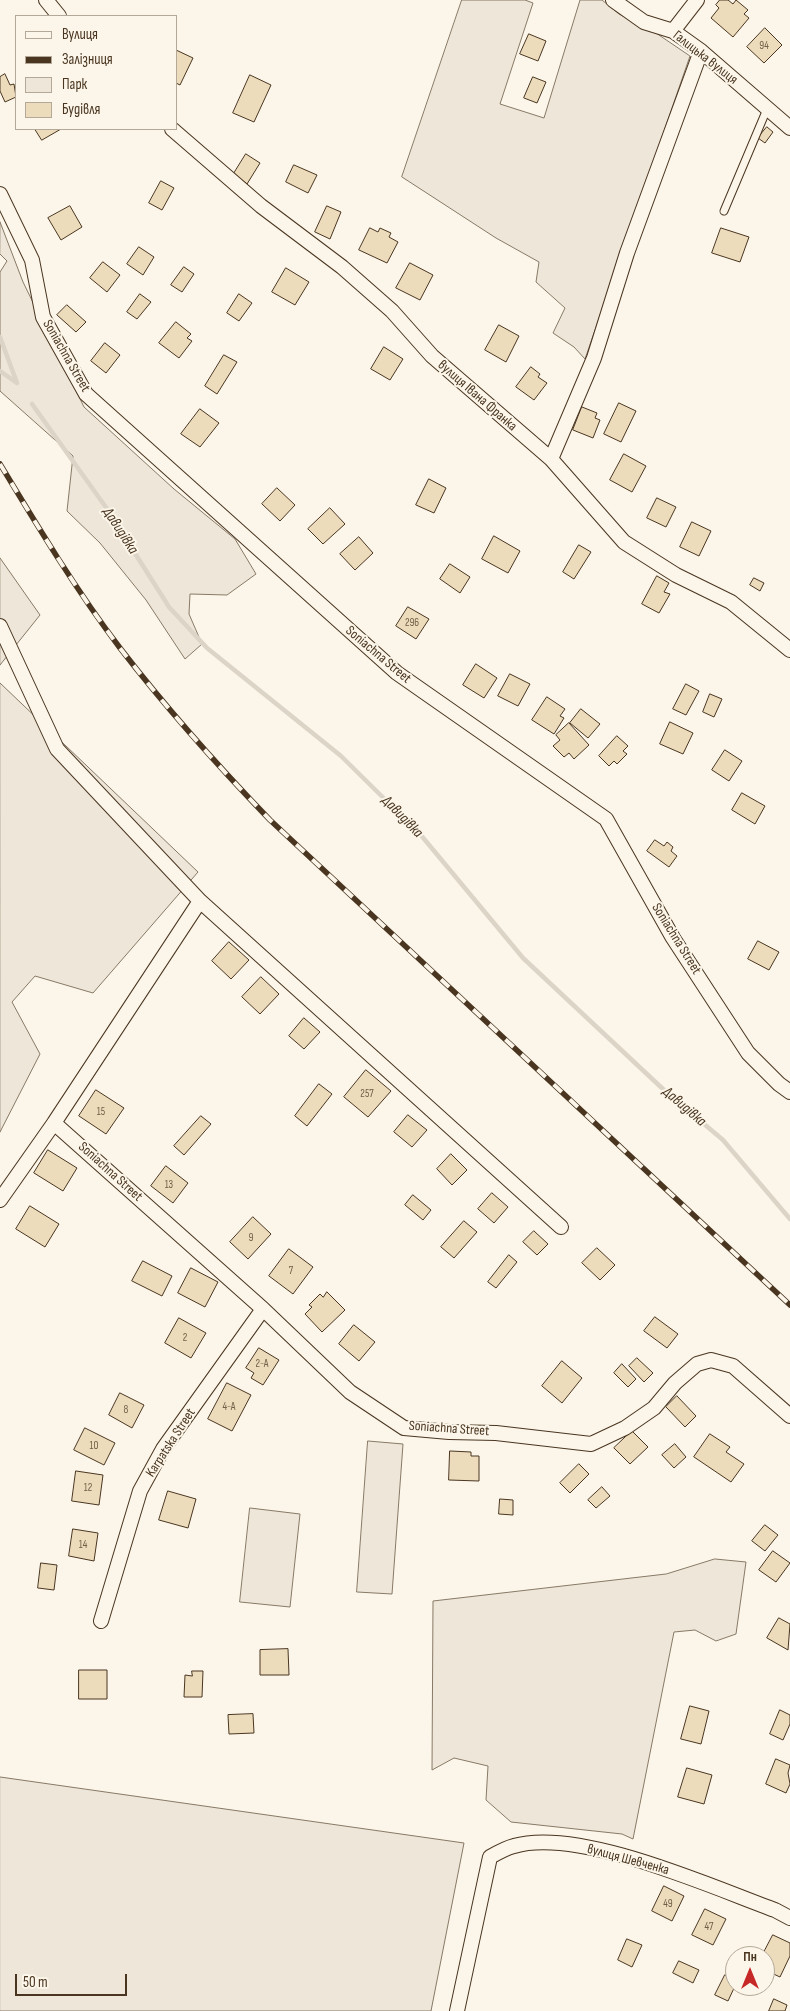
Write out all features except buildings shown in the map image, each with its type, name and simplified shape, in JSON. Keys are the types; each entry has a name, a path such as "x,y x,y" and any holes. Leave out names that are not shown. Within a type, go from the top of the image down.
{"street":[{"path":"46,0 58,15"},
{"name":"Галицька вулиця","path":"613,0 644,22 673,31 701,51 790,128"},
{"path":"673,31 697,0"},
{"path":"551,460 594,358 628,252 701,51"},
{"name":"вулиця Івана Франка","path":"173,130 261,206 342,267 392,311 432,356 551,460 624,542 676,575 731,602 790,650"},
{"name":"Soniachna Street","path":"0,194 32,260 43,317 86,394 397,673 606,819 673,938 748,1052 779,1084 790,1092"},
{"path":"0,626 57,749 200,901 561,1227"},
{"path":"0,1200 54,1123 200,901"},
{"name":"Soniachna Street","path":"54,1123 263,1309 350,1392 404,1428 449,1432 496,1433 591,1444 625,1428 654,1408 674,1382 697,1364 710,1360 733,1366 790,1416"},
{"name":"Karpatska Street","path":"101,1621 140,1491 164,1449 263,1309"},
{"name":"вулиця Шевченка","path":"457,2011 490,1857 514,1846 542,1843 569,1844 645,1862 775,1910 790,1918"}],"lane":[{"path":"724,211 767,109"}],"green space":[{"path":"462,0 525,0 533,3 500,104 544,118 580,0 602,0 619,14 656,33 690,56 585,359 574,347 553,333 565,308 536,282 539,262 496,238 402,177"},
{"path":"0,222 23,282 84,407 174,489 235,539 256,574 227,595 190,594 189,614 202,644 185,659 146,600 100,543 67,511 73,456 0,391 0,272 7,261 0,254"},
{"path":"0,558 40,615 0,665"},
{"path":"0,683 198,872 93,993 35,976 12,1002 40,1054 0,1132"},
{"path":"368,1441 403,1444 392,1594 357,1592"},
{"path":"250,1508 300,1514 290,1607 240,1602"},
{"path":"715,1559 746,1562 736,1634 716,1641 695,1630 674,1632 633,1839 622,1834 511,1822 486,1800 488,1766 454,1758 432,1770 433,1601 666,1574"},
{"path":"0,1777 464,1843 431,2011 0,2011"}],"waterway":[{"name":"Давидівка","path":"0,337 17,383"},
{"path":"0,371 17,383"},
{"name":"Давидівка","path":"32,404 105,506 169,607 207,648 341,756 420,834 523,958 664,1090 723,1140 790,1219"}],"railway":[{"path":"0,464 43,535 120,648 174,715 250,799 270,820 790,1305"}]}
